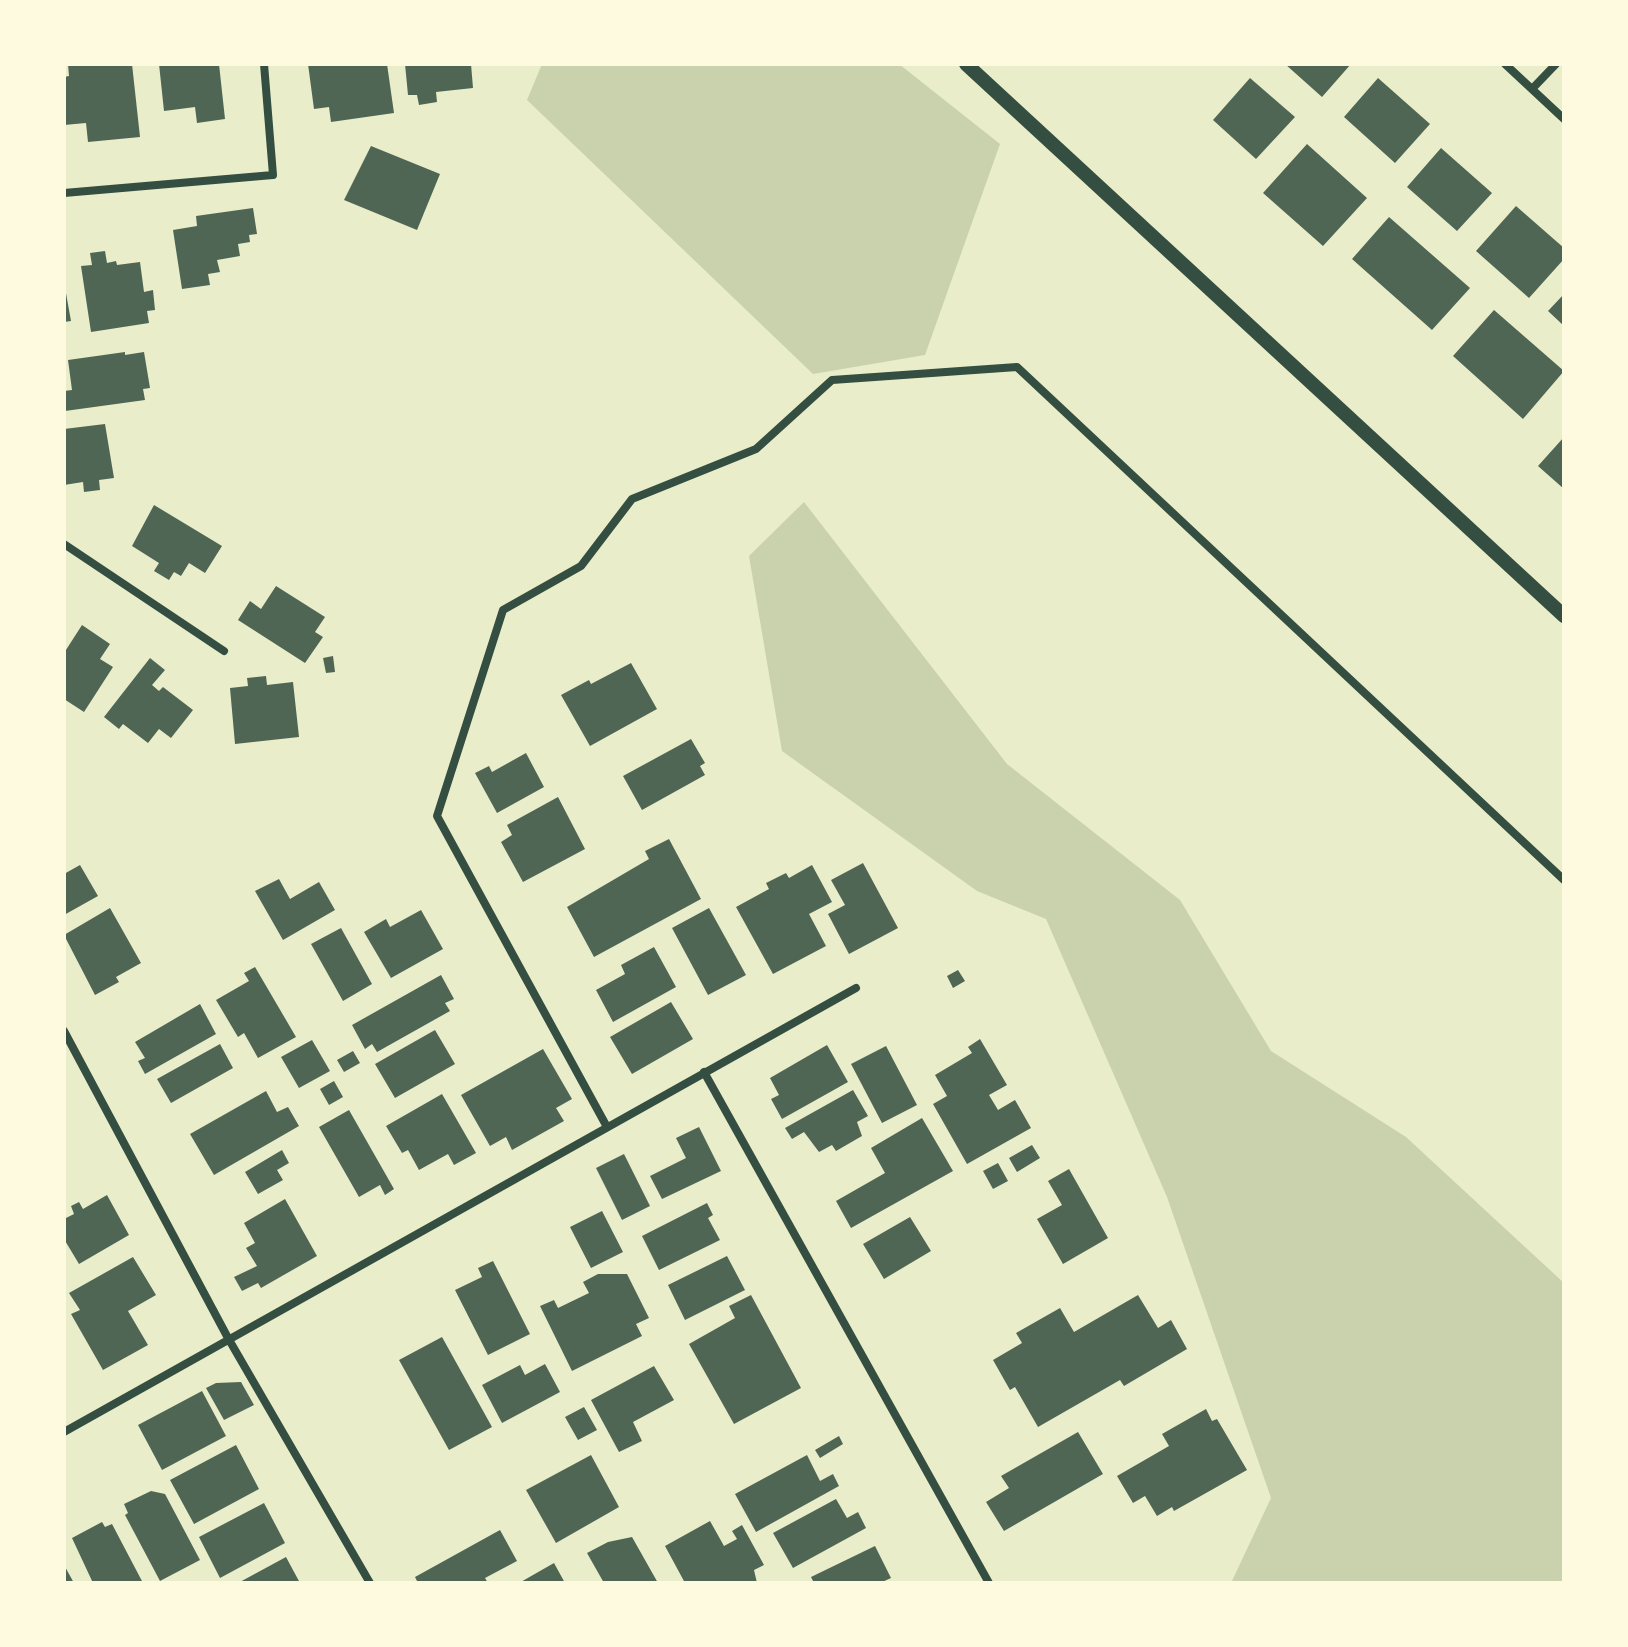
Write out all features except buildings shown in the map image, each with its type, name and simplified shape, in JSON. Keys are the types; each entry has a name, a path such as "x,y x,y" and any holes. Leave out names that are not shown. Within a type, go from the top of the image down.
{"street":[{"path":"64,193 273,175 264,64"},
{"path":"966,64 1564,616"},
{"path":"1505,64 1564,119"},
{"path":"1532,89 1556,64"},
{"path":"607,1127 437,816 503,610 581,566 632,499 756,449 832,380 1017,367 1564,880"},
{"path":"64,544 224,651"},
{"path":"64,1432 856,988"},
{"path":"64,1031 228,1338 370,1583"},
{"path":"704,1072 989,1583"}],"green space":[{"path":"542,64 899,64 1000,144 925,355 813,374 527,100"},
{"path":"804,502 1007,764 1180,900 1271,1051 1406,1137 1564,1283 1564,1583 1231,1583 1271,1498 1167,1197 1046,919 977,891 782,751 749,556"}]}
